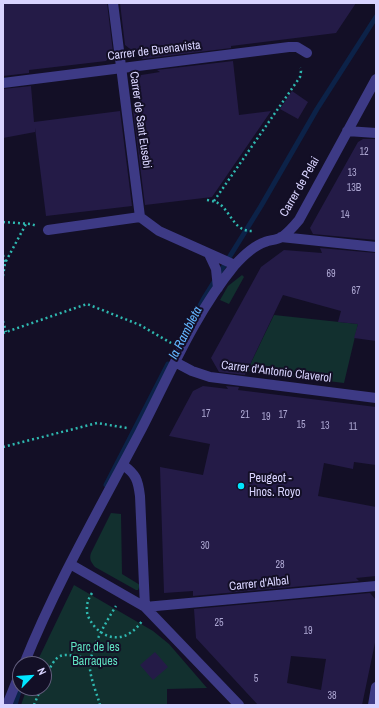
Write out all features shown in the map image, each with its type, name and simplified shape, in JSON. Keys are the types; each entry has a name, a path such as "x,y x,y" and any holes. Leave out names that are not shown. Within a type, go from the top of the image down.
{"street":[{"name":"Carrer de Sant Eusebi","path":"113,3 140,217"},
{"name":"Carrer de Buenavista","path":"3,83 290,47 297,47 307,53"},
{"name":"Carrer de Pelai","path":"28,656 70,564 123,465 175,362 218,288 235,265 252,250 263,242 281,237 299,220 376,79"},
{"path":"347,131 376,133"},
{"path":"48,230 140,217 158,231 235,265"},
{"path":"281,237 376,247"},
{"path":"210,254 216,268 218,288"},
{"name":"Carrer d'Antonio Claverol","path":"175,362 192,371 210,376 376,398"},
{"path":"123,465 131,470 139,484 145,607"},
{"path":"70,564 145,607 239,705"},
{"name":"Carrer d'Albal","path":"145,607 376,586"},
{"path":"374,700 376,687"},
{"path":"7,705 12,693"}],"path":[{"path":"214,201 300,77 300,68"},
{"path":"208,200 214,201 222,206 231,220 239,228 246,231 256,231"},
{"path":"3,222 31,224"},
{"path":"3,276 5,263 26,224"},
{"path":"3,255 5,263"},
{"path":"3,321 5,332 87,304 140,325 182,349"},
{"path":"3,447 97,423 140,431"},
{"path":"92,593 87,602 88,615 90,621 101,632 112,638 118,638 133,631 142,621"},
{"path":"100,705 90,669 94,648 101,632 116,606"},
{"path":"52,662 63,655 92,659"}],"green space":[{"path":"242,275 244,277 229,304 220,300 228,286"},
{"path":"274,315 358,324 344,383 247,371"},
{"path":"111,513 121,514 122,574 140,585 138,590 92,564 90,557 91,553"},
{"name":"Parc de les Barraques","path":"74,585 153,631 169,644 207,688 167,689 167,705 21,705 24,696 52,696 52,656 40,656"}],"building":[{"path":"3,3 107,3 113,52 106,61 29,70 29,73 3,76"},
{"path":"120,3 356,3 336,33 143,59 125,45"},
{"path":"233,61 239,115 271,111 212,197 145,205 133,110 139,109 135,76 160,72 157,70"},
{"path":"31,86 34,122 120,111 132,206 46,216 35,128 35,132 3,138 3,89"},
{"path":"292,91 308,102 298,119 280,109"},
{"path":"363,139 376,139 376,240 313,234 310,228 358,142"},
{"path":"320,248 376,253 376,341 354,338 358,324 338,322 341,311 283,295 245,375 219,372 211,358 261,267 284,250 322,253"},
{"path":"203,386 228,389 226,386 239,387 238,390 376,407 376,465 354,462 353,469 324,463 318,496 376,507 376,576 356,578 359,581 193,596 193,591 164,593 160,467 203,475 210,444 169,436 193,391"},
{"path":"370,593 376,600 376,638 362,705 258,705 196,638 194,609","holes":["291,656 326,659 321,690 287,683"]},
{"path":"155,652 168,667 153,680 140,665"}],"waterway":[{"name":"la Rambleta","path":"193,319 204,298 261,206 317,109 376,17"},
{"name":"la Rambleta","path":"106,485 168,364"},
{"name":"la Rambleta","path":"15,705 18,696"}],"place":[{"name":"Peugeot - Hnos. Royo","path":"241,486"}]}
